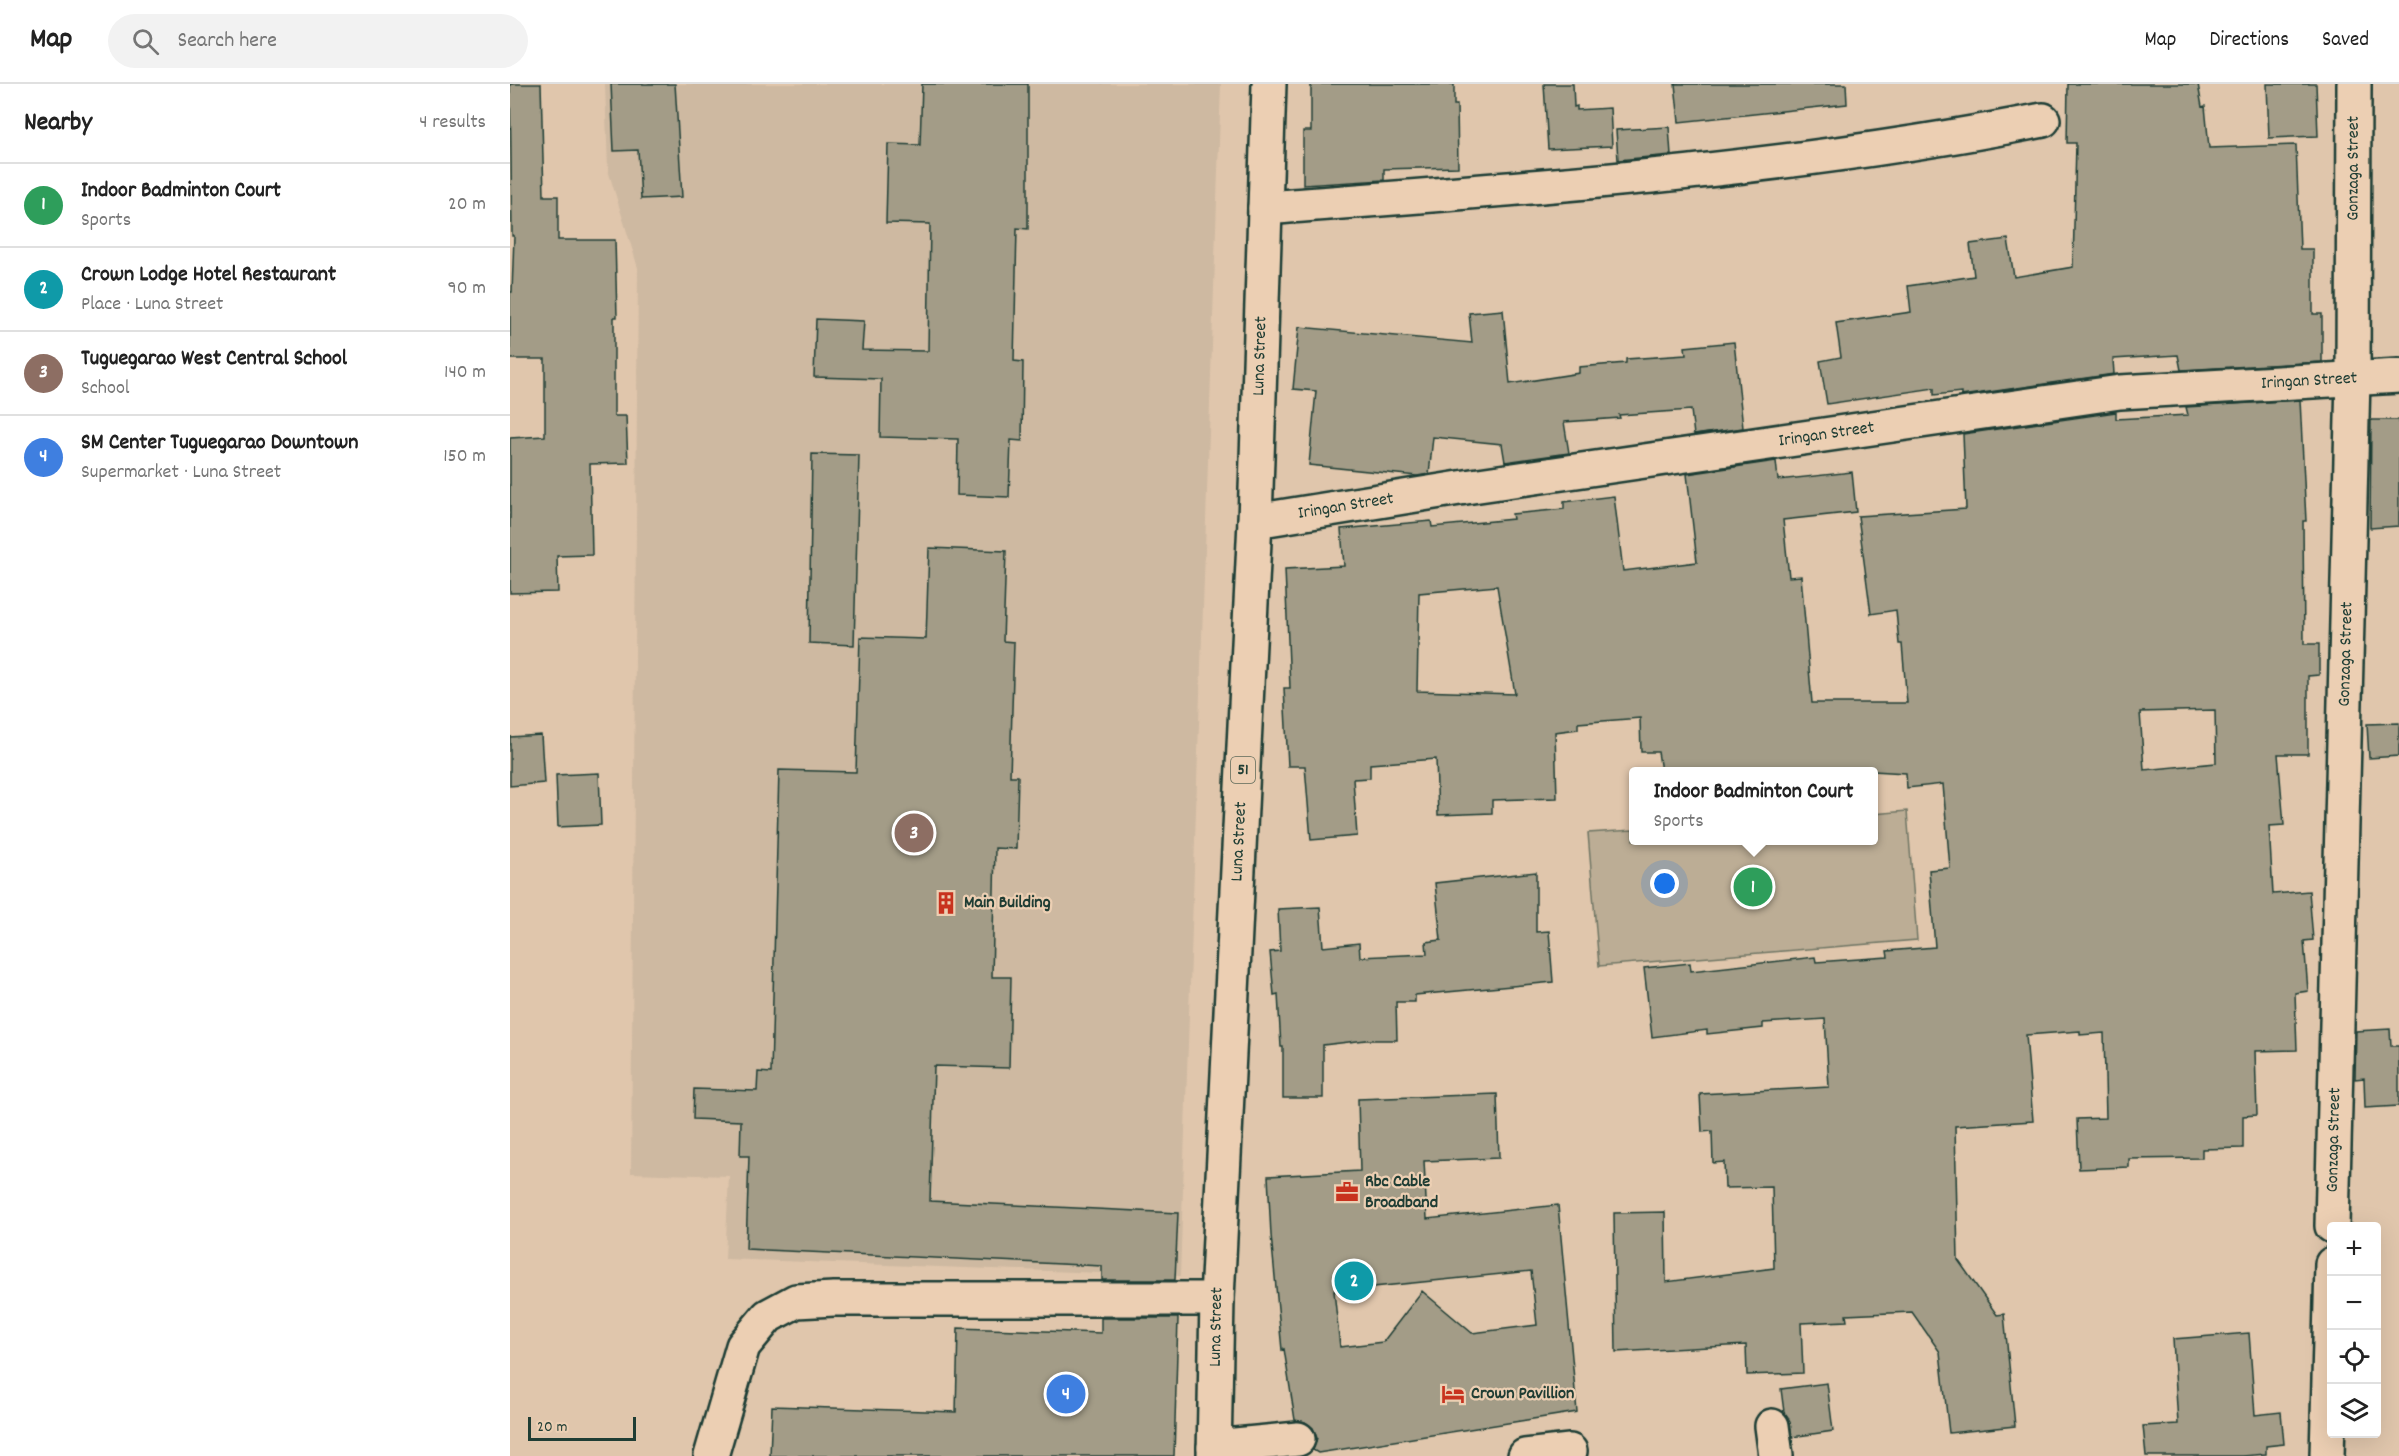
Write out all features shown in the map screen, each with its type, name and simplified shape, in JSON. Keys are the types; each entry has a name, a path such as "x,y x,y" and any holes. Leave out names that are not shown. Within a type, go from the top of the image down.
{"street":[{"name":"Luna Street","path":"1214,1451 1217,1299 1255,521 1269,84"},
{"name":"Gonzaga Street","path":"2332,1222 2353,378 2354,84"},
{"path":"1265,208 1609,182 1941,140 2043,120"},
{"name":"Iringan Street","path":"1255,521 1495,483 2120,392 2399,376"},
{"path":"2327,1456 2331,1276"},
{"path":"711,1456 743,1346 768,1316 796,1301 834,1299 1217,1299"},
{"path":"1214,1451 1298,1439"},
{"path":"1525,1456 1570,1451"}],"shaded area":[{"path":"605,84 1221,84 1180,1276 725,1259 729,1176 631,1173 638,268 608,170"},
{"path":"1907,811 1917,940 1599,966 1588,833 1629,830 1629,845 1878,845 1878,814"}],"building":[{"path":"510,84 541,84 544,196 558,196 558,240 615,240 617,317 614,317 614,416 626,416 628,463 590,464 592,555 557,556 558,592 510,593 510,438 545,436 545,359 510,359 510,292 512,292 514,236 512,236"},
{"path":"611,84 675,84 682,197 641,199 638,150 614,151"},
{"path":"922,84 1028,84 1028,229 1017,228 1014,361 1023,362 1022,441 1011,440 1009,497 957,495 958,439 880,437 881,379 814,377 816,319 864,321 862,350 928,351 930,224 886,223 888,144 920,145"},
{"path":"1311,84 1454,84 1454,105 1457,105 1458,167 1384,169 1384,180 1303,185 1303,131 1311,131"},
{"path":"1544,84 1573,84 1574,107 1577,106 1577,110 1610,108 1612,146 1548,149"},
{"path":"1675,84 1846,84 1847,104 1679,122"},
{"path":"2068,84 2198,84 2202,107 2205,106 2209,148 2296,145 2300,249 2313,249 2313,314 2322,314 2322,362 2181,370 2178,355 2113,359 2114,374 1961,396 1961,392 1934,395 1934,388 1827,404 1820,361 1841,357 1836,323 1911,312 1908,286 1974,276 1970,244 2008,239 2014,277 2073,267 2076,143 2067,143"},
{"path":"2267,84 2316,84 2318,136 2269,138"},
{"path":"1669,127 1671,155 1618,160 1616,130"},
{"path":"1503,310 1510,384 1579,373 1579,367 1626,363 1626,359 1686,355 1685,347 1734,342 1743,428 1694,435 1691,410 1619,415 1620,418 1564,422 1569,453 1505,462 1502,444 1433,437 1429,474 1417,476 1309,465 1316,391 1293,389 1299,327 1472,343 1469,313"},
{"path":"2300,400 2306,521 2303,521 2304,644 2319,644 2319,675 2308,676 2308,754 2278,754 2284,825 2269,826 2273,894 2309,891 2313,940 2304,941 2308,991 2295,993 2297,1050 2255,1051 2257,1115 2243,1116 2243,1148 2202,1149 2202,1158 2129,1159 2129,1167 2079,1169 2077,1119 2106,1118 2104,1033 2080,1035 2080,1031 2026,1035 2033,1121 1955,1126 1958,1260 1997,1315 2004,1314 2015,1426 1949,1433 1940,1352 1912,1312 1846,1315 1847,1321 1801,1323 1803,1373 1747,1375 1746,1345 1616,1352 1614,1213 1665,1212 1666,1282 1774,1268 1772,1187 1725,1188 1724,1162 1713,1163 1712,1131 1702,1132 1700,1094 1829,1087 1825,1019 1763,1023 1763,1028 1707,1034 1707,1030 1652,1037 1644,968 1690,963 1691,971 1815,957 1816,962 1888,957 1887,951 1935,947 1929,870 1950,868 1943,784 1907,788 1906,773 1878,771 1878,767 1660,767 1658,752 1641,752 1640,718 1578,723 1578,729 1555,732 1557,798 1492,800 1492,813 1438,815 1436,759 1370,764 1370,778 1353,779 1357,836 1311,840 1305,766 1288,766 1284,688 1290,688 1285,569 1344,566 1341,529 1431,521 1432,527 1513,519 1512,514 1564,509 1564,502 1614,496 1623,571 1697,562 1687,474 1776,461 1778,480 1852,472 1856,512 1783,520 1789,577 1801,576 1812,703 1907,703 1902,644 1899,644 1896,610 1871,614 1858,516 1966,509 1963,434 2116,412 2116,419 2188,415 2186,407","holes":["1497,586 1515,694 1417,691 1419,593","2215,710 2216,763 2144,770 2140,712"]},
{"path":"2371,420 2399,420 2399,526 2370,528"},
{"path":"812,454 859,455 854,645 809,643"},
{"path":"929,548 1006,551 1003,641 1014,642 1010,776 1018,776 1016,849 995,848 992,977 1011,977 1009,1068 934,1066 930,1201 1178,1213 1175,1280 1102,1280 1102,1266 746,1249 749,1156 740,1156 741,1121 693,1119 694,1089 757,1091 758,1072 771,1073 779,770 856,772 860,637 926,639"},
{"path":"2399,723 2399,756 2369,758 2367,724"},
{"path":"541,735 544,783 510,786 510,737"},
{"path":"599,773 601,825 558,827 556,775"},
{"path":"1536,872 1536,932 1549,931 1553,982 1415,995 1415,1002 1396,1002 1397,1040 1366,1040 1323,1045 1323,1098 1283,1098 1283,1047 1281,1047 1278,994 1274,995 1270,952 1280,951 1278,909 1320,907 1323,947 1359,943 1360,957 1427,954 1426,942 1441,940 1435,883"},
{"path":"2390,1029 2391,1046 2399,1046 2399,1106 2365,1108 2364,1078 2355,1079 2356,1031"},
{"path":"1497,1094 1499,1158 1424,1161 1427,1219 1558,1205 1577,1412 1318,1453 1313,1450 1317,1438 1313,1428 1305,1422 1295,1420 1284,1349 1282,1350 1268,1176 1360,1171 1358,1099","holes":["1531,1271 1537,1325 1472,1333 1422,1291 1383,1342 1340,1347 1334,1291"]},
{"path":"1101,1318 1178,1318 1174,1456 770,1456 772,1406 956,1412 958,1328 1101,1333"},
{"path":"2249,1333 2255,1415 2281,1412 2284,1444 2266,1446 2266,1454 2243,1456 2146,1456 2143,1426 2178,1424 2173,1339"},
{"path":"1827,1383 1833,1431 1792,1437 1790,1423 1784,1412 1781,1389"}],"place":[{"name":"Tuguegarao West Central School","path":"914,833"},
{"name":"Indoor Badminton Court","path":"1753,887"},
{"name":"Main Building","path":"946,903"},
{"name":"Rbc Cable Broadband","path":"1347,1192"},
{"name":"Crown Lodge Hotel Restaurant","path":"1354,1281"},
{"name":"SM Center Tuguegarao Downtown","path":"1066,1394"},
{"name":"Crown Pavillion","path":"1453,1394"}]}
